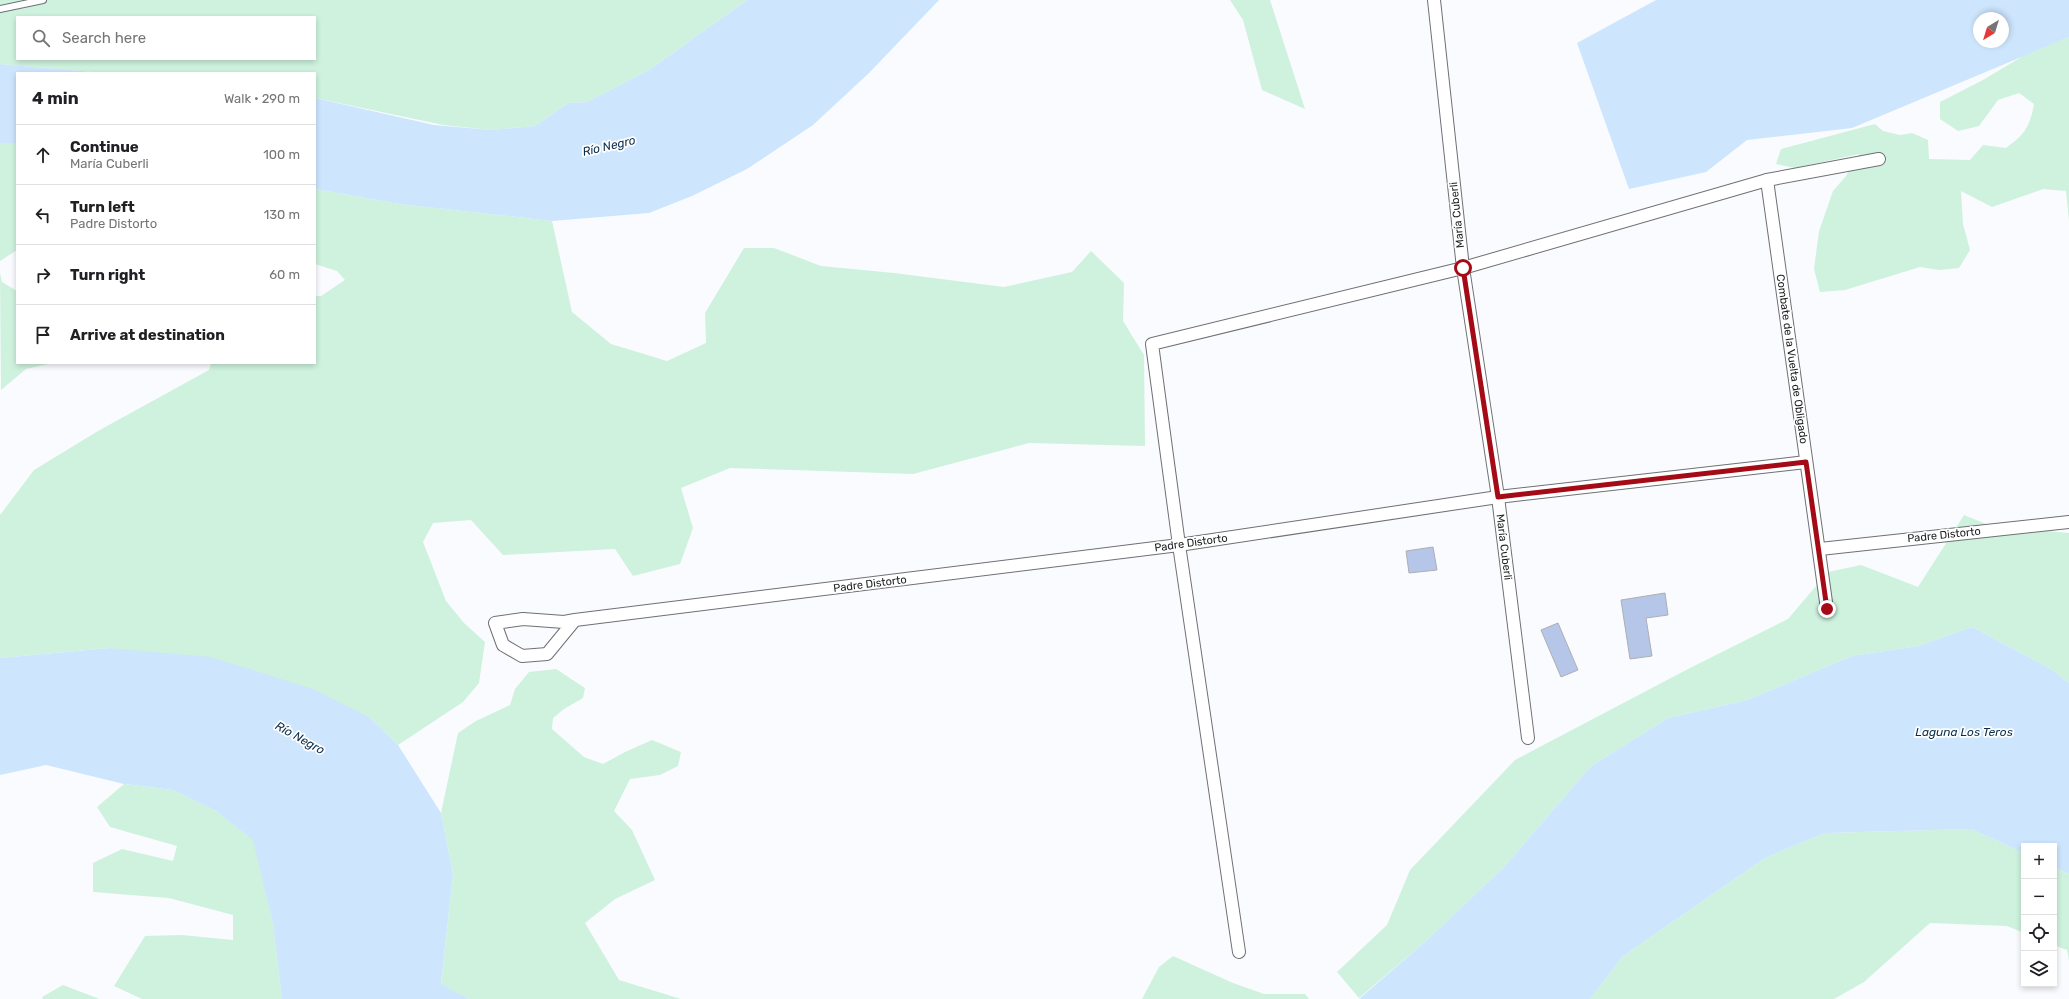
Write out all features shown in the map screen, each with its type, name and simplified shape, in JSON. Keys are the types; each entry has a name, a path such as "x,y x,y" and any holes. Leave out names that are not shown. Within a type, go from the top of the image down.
{"street":[{"name":"María Cuberli","path":"1434,0 1463,268 1498,497 1528,738"},
{"path":"1239,952 1179,545 1152,344 1463,268 1767,180 1879,159"},
{"name":"Combate de la Vuelta de Obligado","path":"1767,180 1806,462 1820,549 1827,609"},
{"name":"Padre Distorto","path":"575,620 547,654 522,656 503,645 495,623 523,619 564,622 575,620 1179,545 1498,497 1806,462"},
{"name":"Padre Distorto","path":"1820,549 2069,522"}],"lane":[{"path":"0,9 43,0"}],"green space":[{"path":"0,0 747,0 649,70 587,102 568,103 535,126 491,130 443,125 316,98 316,72 94,72 0,64"},
{"path":"1230,0 1270,0 1305,109 1262,90 1243,20"},
{"path":"2069,37 2069,221 2066,191 2043,189 1992,207 1961,191 1963,224 1970,250 1959,268 1939,270 1920,267 1845,290 1820,292 1814,269 1819,231 1833,191 1846,176 1859,154 1795,168 1776,164 1781,149 1875,124 1883,131 1900,135 1912,133 1928,140 1929,159 1970,160 1983,145 2006,148 2025,130 2034,104 2019,93 1998,100 1979,126 1958,131 1940,119 1940,102 1983,80 2023,56"},
{"path":"0,143 16,143 16,251 0,261"},
{"path":"316,189 399,204 552,221 572,312 611,344 667,361 706,343 705,313 744,248 774,248 821,266 894,273 1004,287 1072,272 1091,251 1124,283 1123,321 1144,355 1145,446 1029,443 913,474 730,468 681,488 693,528 680,564 633,576 615,549 503,555 471,520 433,523 423,542 446,601 464,623 485,642 479,683 463,702 398,745 369,717 109,648 0,658 0,515 34,470 98,431 209,370 211,364 316,364 316,296 321,296 345,280 337,271 316,264"},
{"path":"0,273 2,282 16,290 16,364 48,364 26,369 1,390"},
{"path":"1964,515 2008,533 2036,530 2069,533 2069,683 2051,669 1972,627 1918,646 1852,656 1747,700 1668,718 1591,766 1504,867 1426,941 1359,998 1337,972 1387,925 1410,870 1515,760 1688,669 1788,619 1828,572 1861,565 1918,587"},
{"path":"556,669 585,688 583,698 564,709 553,718 552,729 584,757 603,764 652,740 681,752 678,766 660,775 630,779 614,811 632,830 655,880 615,899 585,923 619,980 681,999 469,999 441,985 453,874 441,813 458,733 476,721 510,705 515,689 529,672"},
{"path":"124,784 173,790 216,811 254,840 273,924 282,999 142,999 114,986 145,936 182,935 233,940 233,915 169,898 93,892 93,863 122,849 173,861 177,846 110,827 97,807"},
{"path":"1971,829 2021,852 2021,932 2007,926 1930,923 1864,982 1834,999 1590,999 1622,957 1765,858 1825,833"},
{"path":"2057,868 2069,874 2069,961 2067,950 2057,946"},
{"path":"1173,956 1233,983 1264,994 1305,994 1309,999 1142,999 1159,967"},
{"path":"63,985 99,999 43,999 42,997"}],"water":[{"name":"Río Negro","path":"747,0 939,0 869,73 813,125 747,169 692,196 649,213 552,221 399,204 316,189 316,98 434,125 491,130 535,126 568,103 587,102 649,70"},
{"path":"1656,0 2069,0 2069,37 1852,128 1747,140 1706,172 1629,189 1577,43"},
{"path":"0,64 94,72 16,72 16,143 0,143"},
{"name":"Laguna Los Teros","path":"1972,627 2051,669 2069,683 2069,874 2057,868 2057,843 2021,843 2021,852 1971,829 1825,833 1765,858 1622,957 1590,999 1359,999 1426,941 1504,867 1591,766 1668,718 1747,700 1852,656 1918,646"},
{"name":"Río Negro","path":"109,648 211,657 313,689 369,717 398,745 441,813 453,874 441,984 469,999 282,999 273,924 253,840 216,811 173,790 124,784 46,765 0,775 0,658"}],"building":[{"path":"1433,547 1437,570 1409,573 1406,551"},
{"path":"1665,593 1668,615 1646,618 1652,656 1630,659 1621,600"},
{"path":"1558,623 1578,670 1561,677 1541,630"}],"route":[{"path":"1463,268 1498,497 1806,462 1820,549 1827,609"}]}
